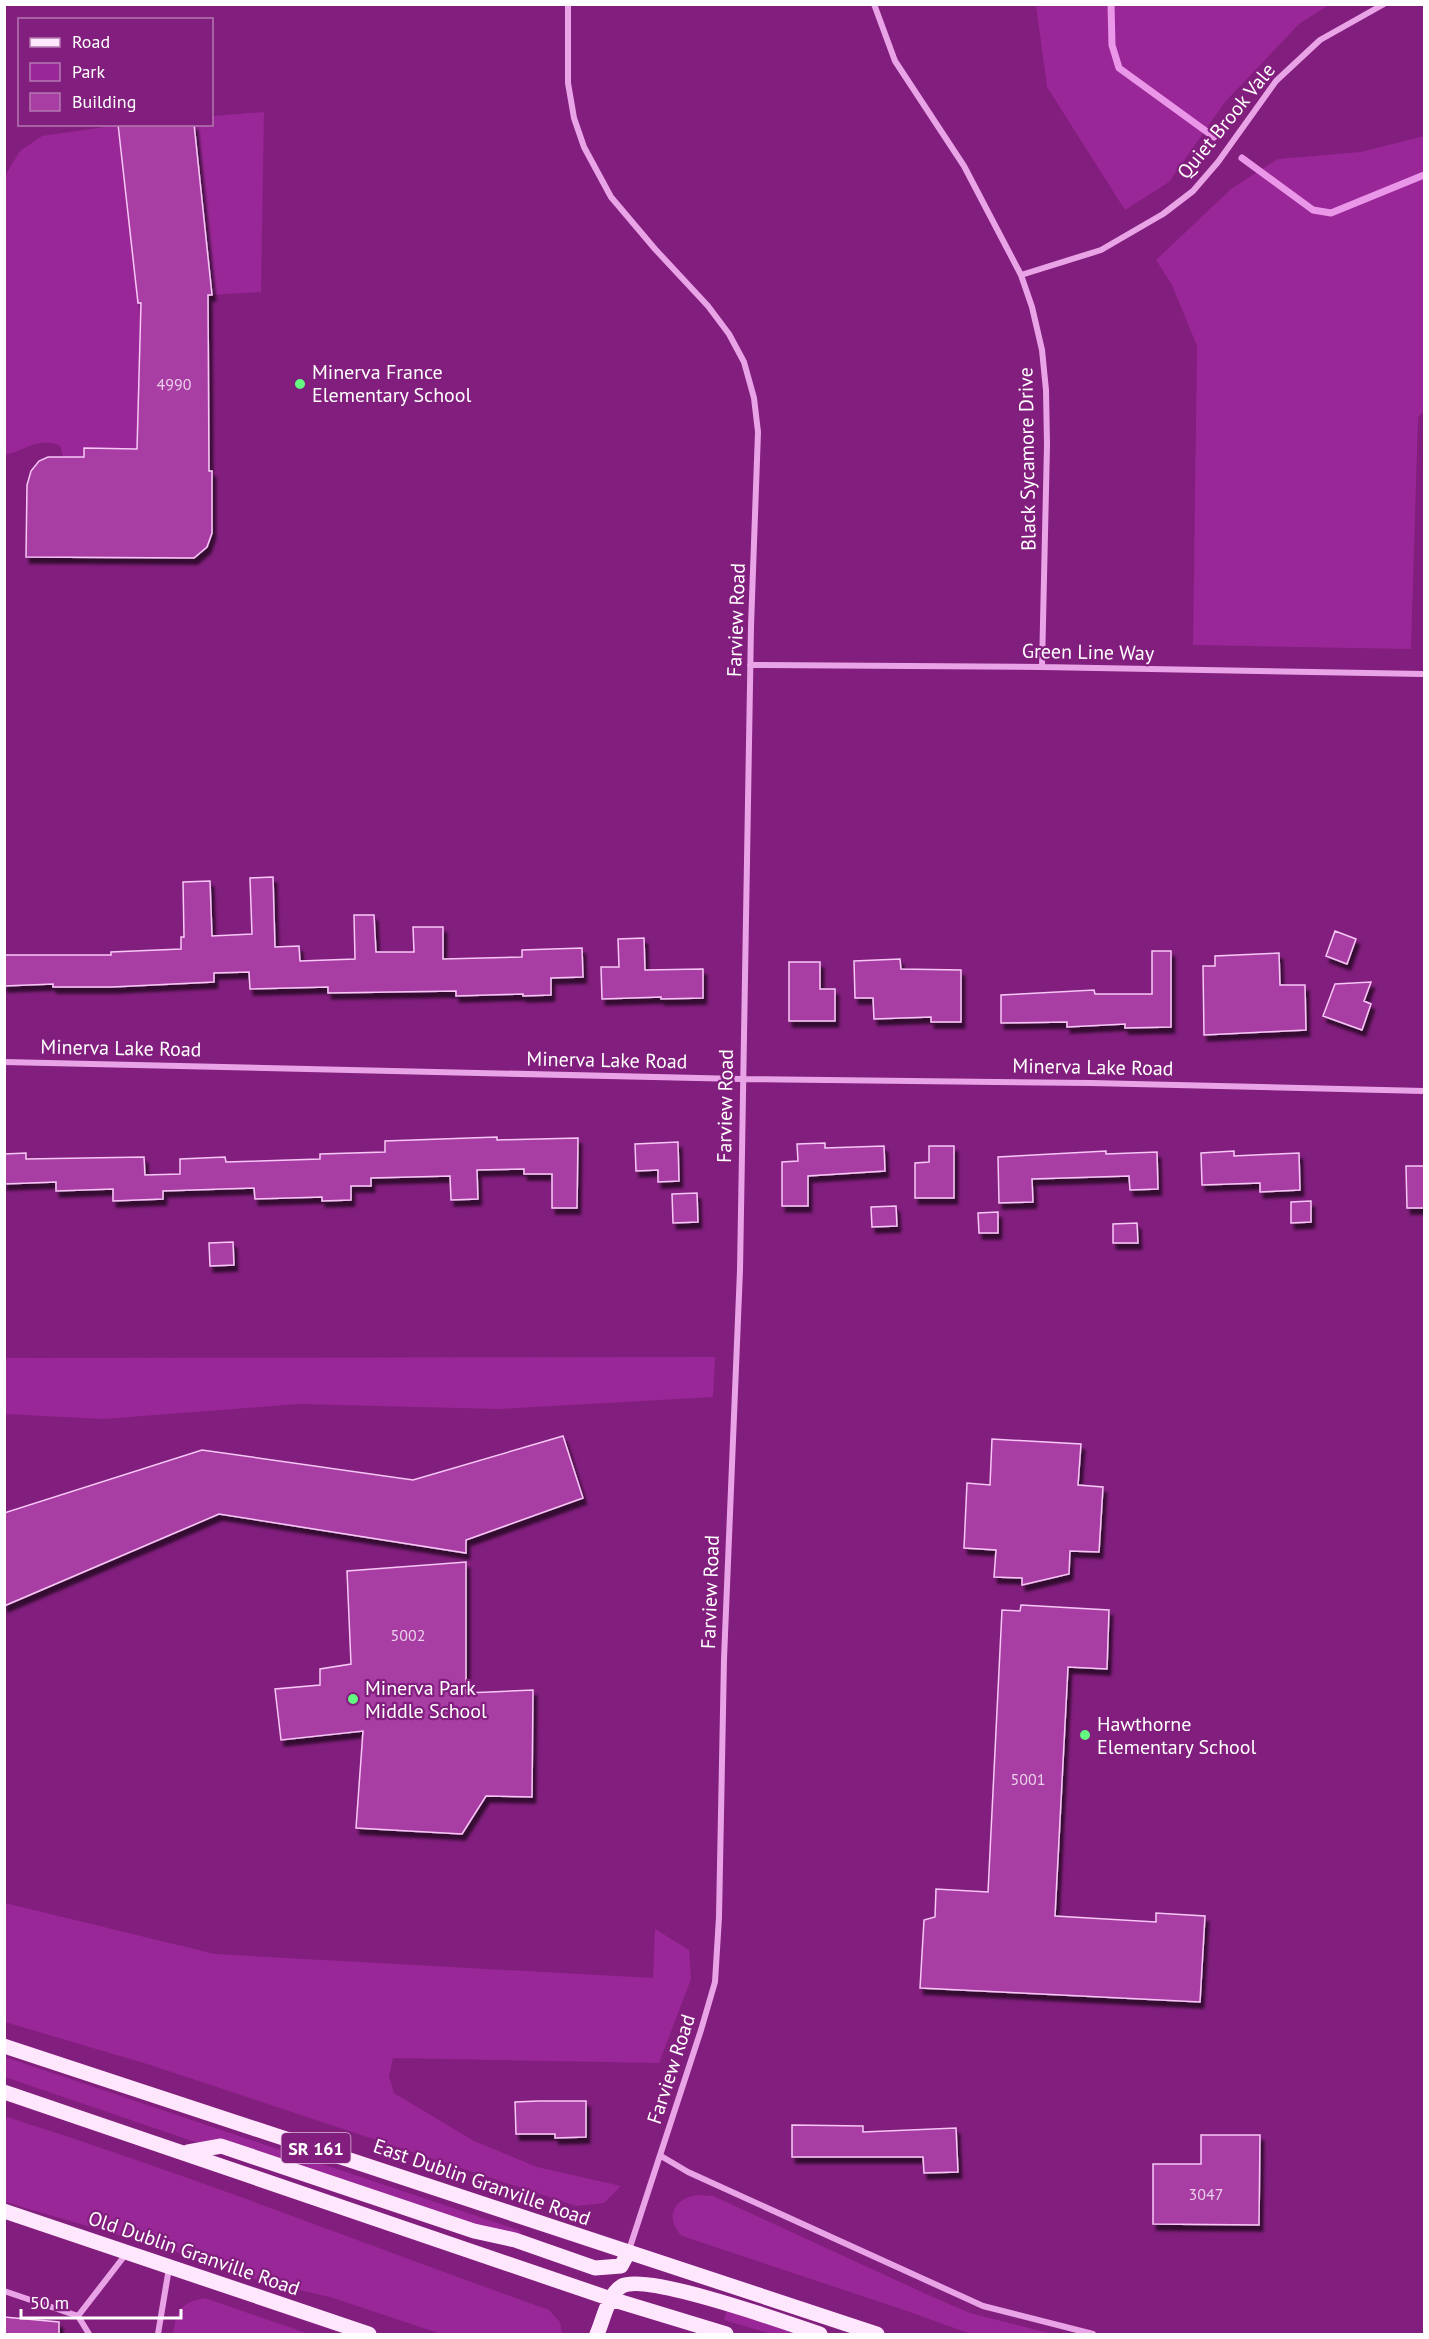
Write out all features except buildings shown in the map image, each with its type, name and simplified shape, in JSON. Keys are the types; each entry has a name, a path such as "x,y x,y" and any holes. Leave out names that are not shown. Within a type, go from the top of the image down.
{"main road":[{"name":"East Dublin Granville Road","path":"4,2046 877,2334"},
{"name":"SR 161","path":"4,2092 186,2152 611,2299 726,2334"},
{"path":"186,2152 222,2146 474,2231 515,2240 595,2268 621,2266 628,2253"},
{"name":"Old Dublin Granville Road","path":"4,2211 369,2334"},
{"path":"597,2334 611,2299 619,2287 630,2283 649,2284 690,2294 820,2334"}],"street":[{"name":"Farview Road","path":"568,4 567,83 574,118 584,147 611,197 708,306 729,334 744,362 754,398 758,432 750,665 739,1281 724,1659 719,1917 715,1982 628,2253"},
{"name":"Black Sycamore Drive","path":"874,4 895,61 964,166 1021,275 1042,350 1046,390 1047,457 1042,667"},
{"name":"Quiet Brook Vale","path":"1021,275 1101,250 1163,214 1193,191 1218,162 1275,81 1320,40 1384,4"},
{"name":"Green Line Way","path":"750,665 1042,667 1425,674"},
{"name":"Minerva Lake Road","path":"4,1062 741,1079 1091,1083 1425,1091"},
{"path":"661,2156 688,2172 982,2306 1094,2334"},
{"path":"78,2316 127,2253"},
{"path":"158,2334 170,2268"},
{"path":"4,2291 78,2316 89,2334"}],"green space":[{"path":"1036,4 1329,5 1299,24 1225,102 1169,182 1125,210 1047,87"},
{"path":"264,112 261,292 212,295 194,126 213,126 213,116"},
{"path":"118,126 138,302 146,302 137,449 85,448 84,457 63,457 60,446 53,443 39,443 5,455 5,176 20,151 42,136"},
{"path":"1424,136 1424,412 1418,417 1411,649 1193,645 1197,346 1172,285 1156,260 1231,189 1278,159 1361,152"},
{"path":"715,1357 713,1397 499,1409 298,1404 103,1419 5,1414 5,1358"},
{"path":"5,1903 215,1954 653,1978 655,1929 689,1950 691,1979 659,2063 393,2058 389,2076 394,2093 474,2141 537,2167 621,2186 604,2203 576,2206 147,2064 5,2022"},
{"path":"5,2057 521,2231 518,2241 384,2194 192,2141 5,2077"},
{"path":"4,2116 209,2186 549,2310 560,2322 562,2334 441,2334 330,2297 260,2281 197,2258 5,2202"},
{"path":"699,2195 713,2196 970,2313 1053,2334 971,2334 682,2236 673,2222 674,2209 684,2200"},
{"path":"205,2298 309,2334 173,2334 181,2309 190,2302"},
{"path":"727,2310 803,2334 772,2334 724,2320"}],"waterway":[{"path":"1111,4 1112,45 1119,68 1214,137"},
{"path":"1242,158 1313,210 1331,213 1424,175"}],"place":[{"name":"Minerva France Elementary School","path":"300,384"},
{"name":"Minerva Park Middle School","path":"353,1699"},
{"name":"Hawthorne Elementary School","path":"1085,1735"}]}
